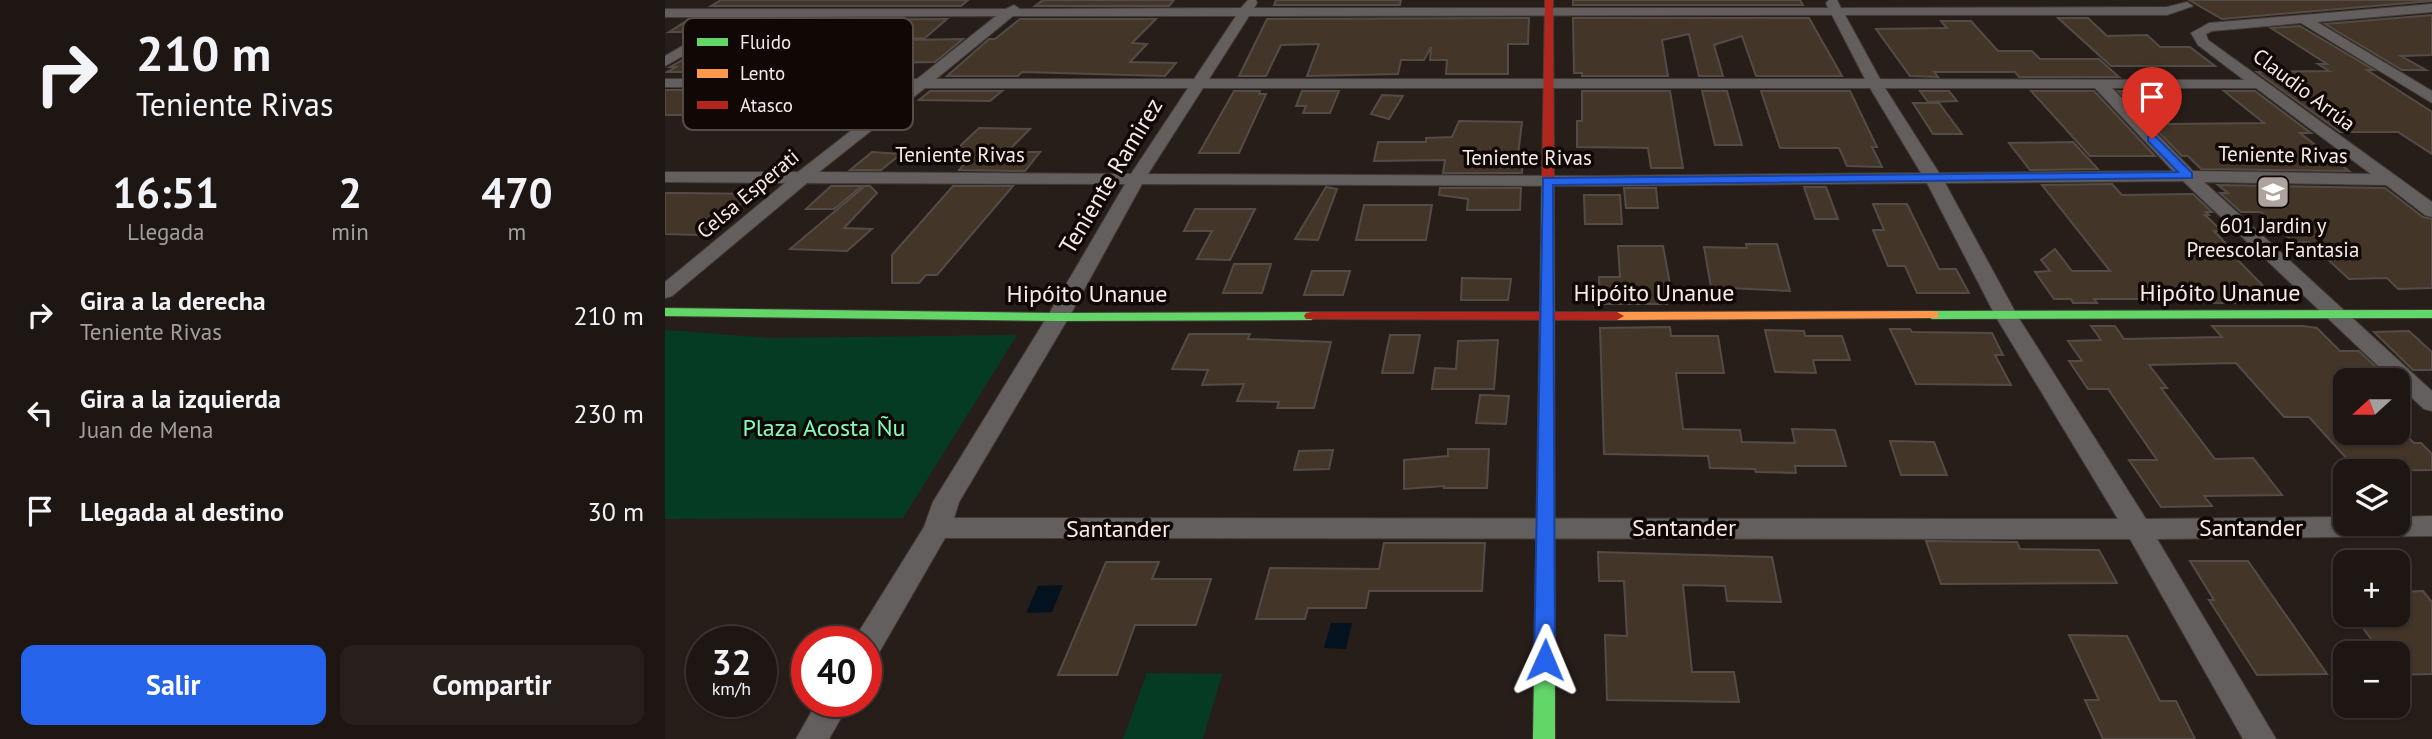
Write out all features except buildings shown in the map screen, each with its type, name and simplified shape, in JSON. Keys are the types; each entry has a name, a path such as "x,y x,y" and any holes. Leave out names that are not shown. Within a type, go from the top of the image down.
{"street":[{"path":"741,18 770,0"},
{"name":"Celsa Esperati","path":"913,90 1024,0"},
{"path":"665,13 1011,13 1249,6 1834,6 2167,10 2182,3 2209,27 2432,8"},
{"name":"Teniente Ramirez","path":"937,528 946,502 1058,317 1137,178 1249,6"},
{"path":"1544,739 1549,6"},
{"path":"1834,6 1876,86 1931,176 2007,317 2138,529 2260,739"},
{"path":"2303,19 2432,97"},
{"name":"Claudio Arrúa","path":"2209,27 2198,33 2203,42 2432,211"},
{"path":"665,62 683,52"},
{"path":"913,82 1876,86 2261,84"},
{"path":"665,83 683,83"},
{"path":"2099,84 2188,176 2432,404"},
{"name":"Celsa Esperati","path":"665,292 862,130"},
{"name":"Teniente Rivas","path":"665,177 1547,181 2188,176 2389,180"},
{"name":"Hipóito Unanue","path":"665,312 1058,317 2432,314"},
{"name":"Santander","path":"937,528 2138,529 2432,526"},
{"path":"879,626 937,528"},
{"path":"812,739 825,717"}],"green space":[{"name":"Plaza Acosta Ñu","path":"665,330 769,338 1017,335 903,518 665,519"},
{"path":"1147,673 1222,674 1203,739 1123,739"}],"water":[{"path":"1063,585 1052,612 1026,613 1038,586"},
{"path":"1331,623 1352,623 1346,649 1324,648"}],"traffic: fast":[{"path":"1544,739 1548,178"},
{"path":"665,312 1058,317 1311,316"},
{"path":"1932,315 2432,314"}],"traffic: slow":[{"path":"1617,316 1932,315"}],"traffic: jam":[{"path":"1548,178 1549,0"},
{"path":"1311,316 1617,316"}],"place":[{"name":"601 Jardin y Preescolar Fantasia","path":"2273,192"}],"route":[{"path":"1545,660 1547,181 2188,176 2152,139"}]}
